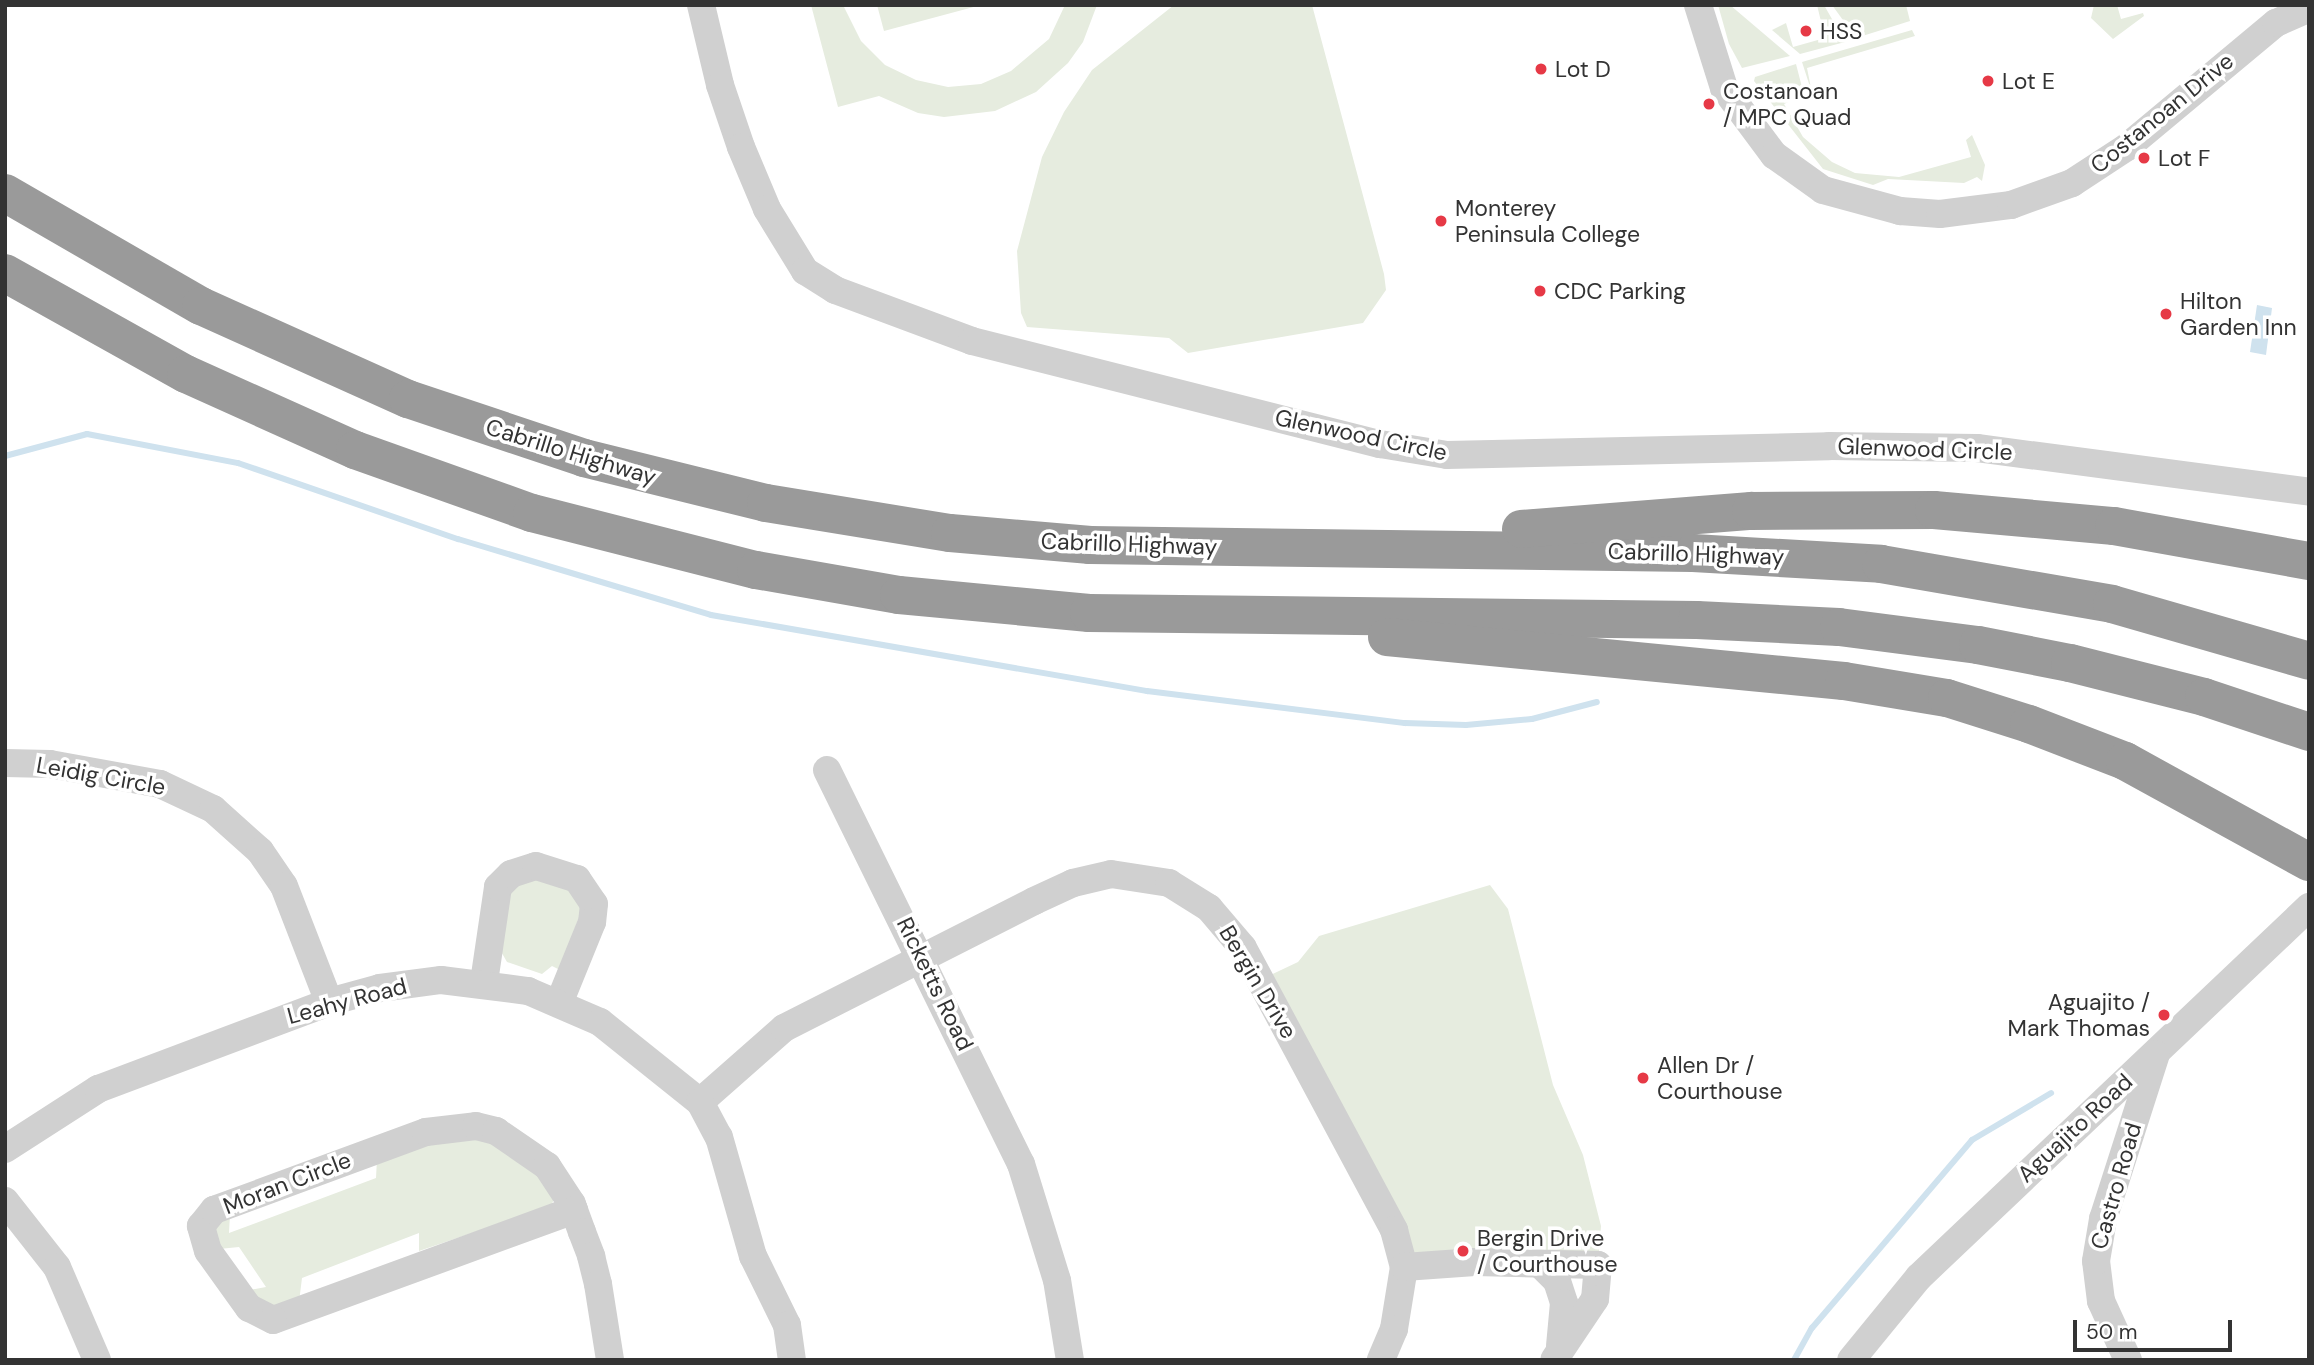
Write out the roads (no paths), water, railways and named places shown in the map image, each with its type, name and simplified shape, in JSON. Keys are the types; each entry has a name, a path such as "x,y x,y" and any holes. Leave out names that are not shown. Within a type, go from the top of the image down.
{"highway":[{"name":"Cabrillo Highway","path":"5,193 160,285 285,347 452,415 584,458 766,503 904,527 1090,544 1276,549 1693,553 1881,564 2089,599 2309,660"},
{"path":"5,273 145,353 311,432 488,499 621,539 804,580 945,600 1100,613 1744,621 1884,632 1990,647 2115,673 2309,732"},
{"path":"1276,549 1715,514 1858,509 2079,522 2309,561"},
{"path":"1303,616 1375,636 1833,680 1947,698 2017,719 2124,761 2309,862"}],"street":[{"name":"Glenwood Circle","path":"701,5 741,147 767,208 805,271 835,290 972,341 1380,444 1447,455 1787,446 1977,448 2309,492"},
{"name":"Costanoan Drive","path":"1698,5 1724,88 1774,155 1823,190 1900,211 1940,214 2011,205 2072,183 2127,147 2267,30 2309,8"},
{"name":"Leidig Circle","path":"5,763 50,764 160,784 213,809 260,851 284,886 329,1002"},
{"name":"Ricketts Road","path":"827,770 1003,1121 1034,1202 1056,1280 1070,1360"},
{"path":"484,982 498,887 511,874 536,866 577,879 594,904 592,922 560,1001"},
{"name":"Bergin Drive","path":"700,1102 784,1028 1034,901 1092,878 1129,875 1169,883 1189,893 1228,926 1383,1206 1404,1267 1394,1329 1381,1360"},
{"name":"Aguajito Road","path":"1851,1360 1919,1277 2309,907"},
{"name":"Leahy Road","path":"5,1149 98,1089 329,1002 411,983 484,982 560,1001 623,1038 700,1102 719,1137 753,1256 787,1325 793,1360"},
{"name":"Castro Road","path":"2128,1360 2101,1300 2095,1261 2103,1219 2157,1051"},
{"name":"Moran Circle","path":"574,1210 274,1320 249,1307 208,1251 201,1226 214,1210 415,1135 464,1127 496,1131 533,1153 561,1184 574,1210 598,1284 610,1360"},
{"path":"5,1201 57,1267 97,1360"},
{"path":"1539,1263 1556,1281 1564,1303 1566,1322 1555,1358"},
{"path":"1404,1267 1539,1263 1598,1265 1595,1299 1555,1358"}],"water":[{"path":"2257,305 2272,308 2266,355 2250,352"}],"waterway":[{"path":"5,456 87,434 238,463 458,539 711,615 1147,691 1405,723 1466,725 1532,719 1597,702"},
{"path":"1794,1360 1812,1328 1972,1140 2051,1093"}],"place":[{"name":"HSS","path":"1806,31"},
{"name":"Lot D","path":"1541,69"},
{"name":"Lot E","path":"1988,81"},
{"name":"Costanoan / MPC Quad","path":"1709,104"},
{"name":"Lot F","path":"2144,158"},
{"name":"Monterey Peninsula College","path":"1441,221"},
{"name":"CDC Parking","path":"1540,291"},
{"name":"Hilton Garden Inn","path":"2166,314"},
{"name":"Aguajito / Mark Thomas","path":"2164,1015"},
{"name":"Allen Dr / Courthouse","path":"1643,1078"},
{"name":"Bergin Drive / Courthouse","path":"1463,1251"}]}
